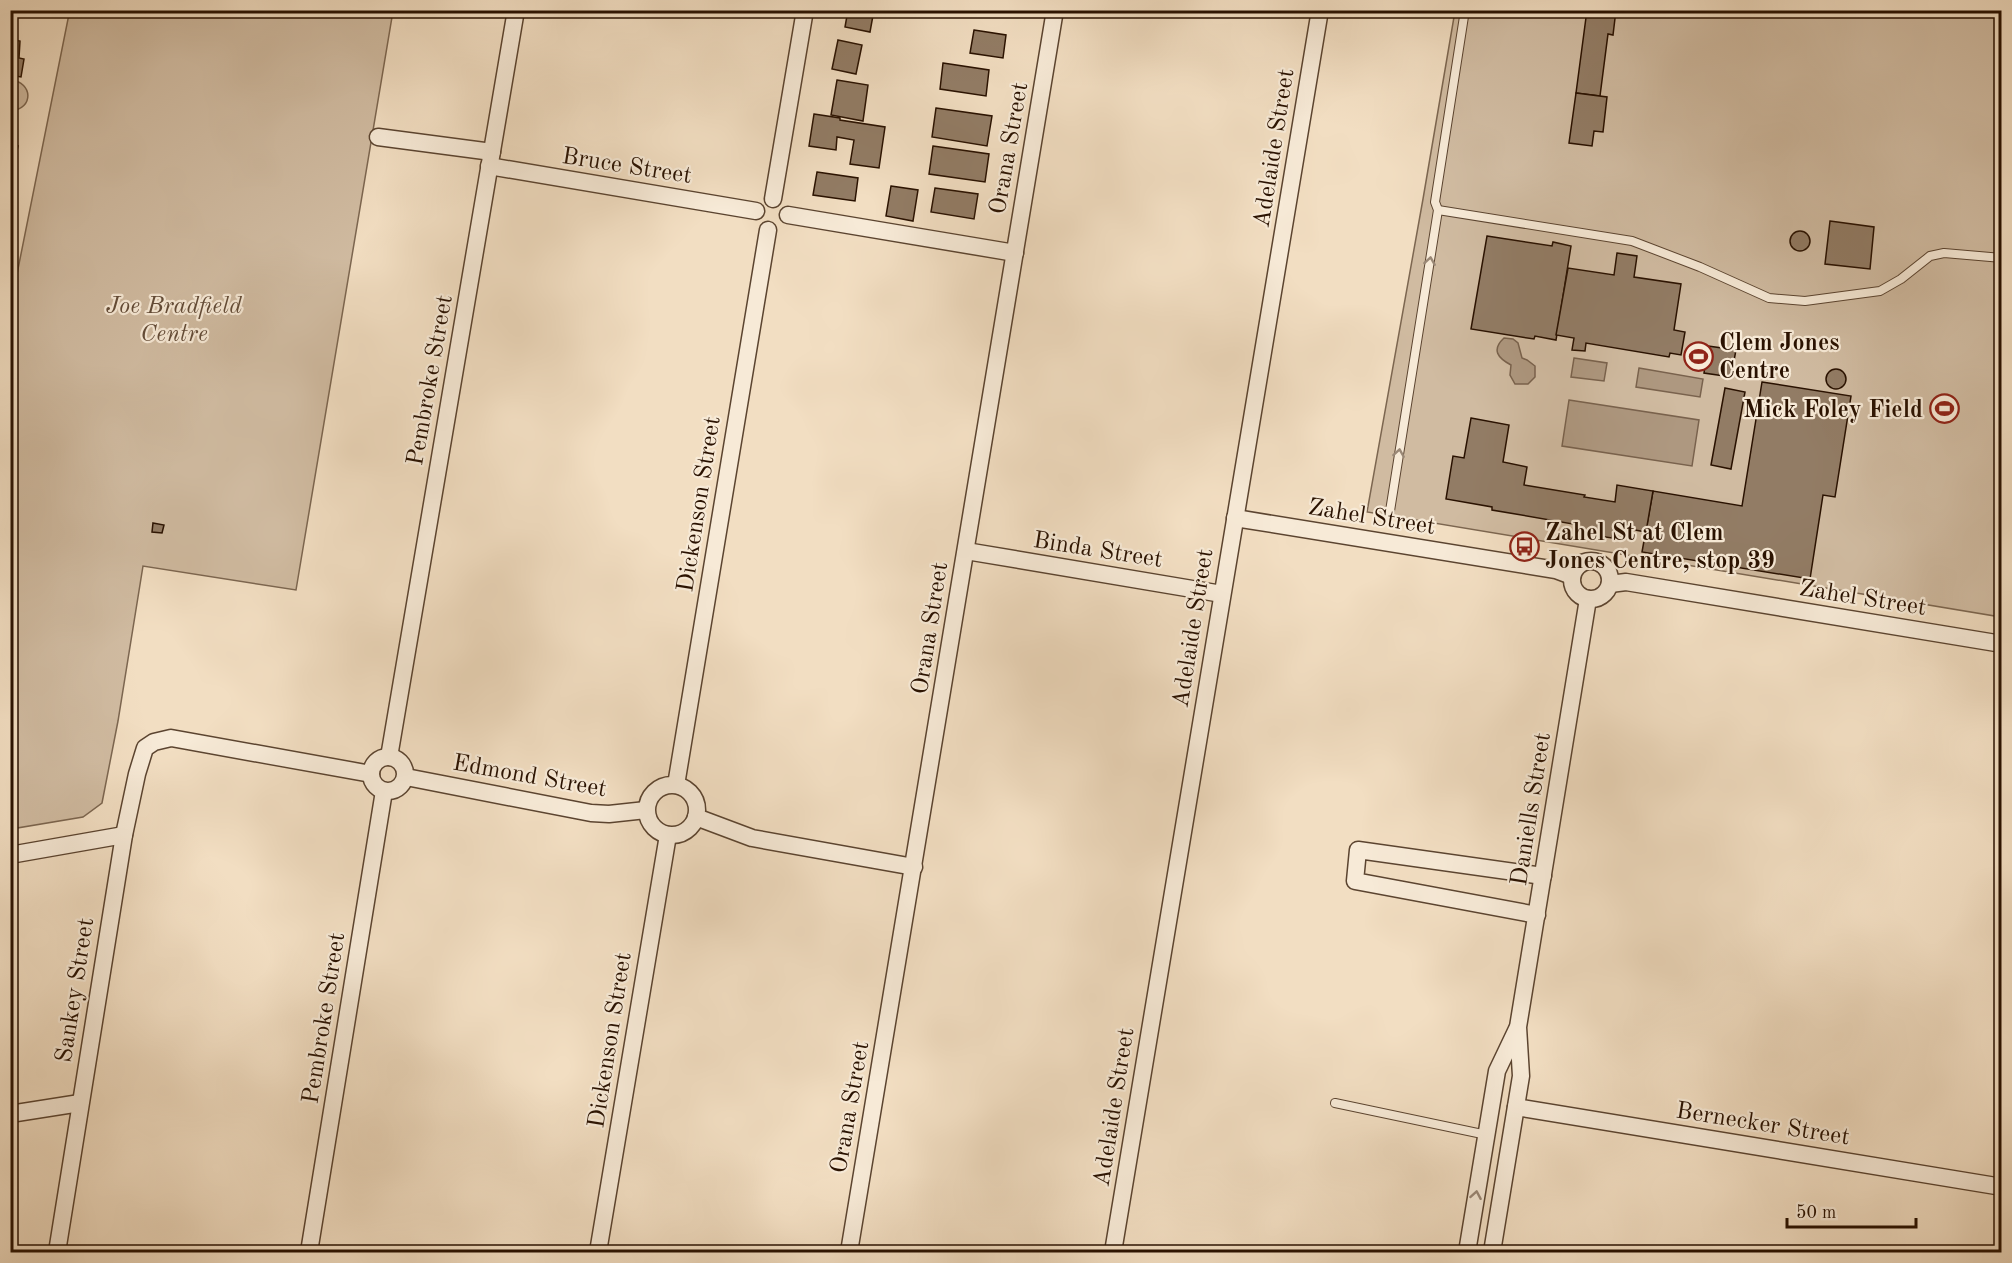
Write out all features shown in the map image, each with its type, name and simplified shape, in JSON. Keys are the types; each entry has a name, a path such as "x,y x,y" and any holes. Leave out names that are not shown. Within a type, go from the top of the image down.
{"street":[{"name":"Pembroke Street","path":"389,757 516,10"},
{"path":"773,199 805,10"},
{"name":"Orana Street","path":"849,1252 1055,10"},
{"name":"Adelaide Street","path":"1113,1252 1320,10"},
{"name":"Bruce Street","path":"378,137 756,211"},
{"path":"773,199 785,206 788,215 780,229 768,230 757,222 756,211 761,202 773,199"},
{"path":"788,215 1015,253"},
{"name":"Dickenson Street","path":"676,785 768,230"},
{"name":"Zahel Street","path":"1235,518 1556,570 1572,576"},
{"name":"Binda Street","path":"966,551 1222,594"},
{"path":"1591,560 1599,562 1606,568 1610,575 1610,584 1598,598 1588,599 1572,586 1572,576 1575,568 1582,562 1591,560"},
{"name":"Zahel Street","path":"1610,584 1626,582 2001,644"},
{"name":"Daniells Street","path":"1492,1252 1521,1076 1518,1027 1588,599"},
{"name":"Sankey Street","path":"57,1252 124,835 145,748 154,742 171,738 371,774"},
{"path":"389,757 403,766 406,777 396,790 384,791 374,785 371,774 372,768 379,760 389,757"},
{"name":"Edmond Street","path":"406,777 591,813 609,814 646,810"},
{"path":"666,785 676,785 688,791 697,806 696,817 688,830 680,834 668,835 655,829 646,810 648,800 653,793 666,785"},
{"name":"Pembroke Street","path":"309,1252 384,791"},
{"path":"696,817 753,838 914,867"},
{"path":"10,855 124,835"},
{"name":"Dickenson Street","path":"598,1252 668,835"},
{"path":"1537,915 1355,882 1358,850 1543,876"},
{"name":"Daniells Street","path":"1467,1252 1497,1071 1518,1027"},
{"path":"10,1114 80,1103"},
{"name":"Bernecker Street","path":"1516,1107 2001,1187"}],"lane":[{"path":"1390,511 1438,210 1435,202 1465,10"},
{"path":"1438,210 1632,241 1700,267 1768,298 1805,302 1880,291 1901,279 1930,256 1944,253 2001,258"},
{"path":"1335,1103 1486,1135"}],"green space":[{"name":"Joe Bradfield Centre","path":"72,10 393,11 296,590 143,566 102,803 83,817 11,829 11,304 68,19"},
{"name":"Clem Jones Centre","path":"1455,11 2001,11 2001,617 1367,512"},
{"path":"11,80 24,85 28,96 24,106 11,111"}],"shaded area":[{"path":"1504,338 1513,339 1518,343 1522,358 1535,366 1535,377 1528,384 1515,384 1510,375 1511,365 1500,357 1497,350"},
{"path":"1574,358 1607,363 1604,381 1571,377"},
{"path":"1639,368 1703,379 1700,397 1636,387"},
{"path":"1569,400 1699,420 1692,466 1562,446"}],"building":[{"path":"848,10 874,10 870,32 845,27"},
{"path":"1587,10 1616,10 1613,35 1608,34 1600,96 1576,93"},
{"path":"974,30 1006,35 1003,58 970,53"},
{"path":"10,39 20,41 19,58 24,59 21,77 10,75"},
{"path":"838,40 862,45 856,74 832,69"},
{"path":"943,63 989,70 986,96 940,89"},
{"path":"837,80 868,85 863,121 831,115"},
{"path":"1576,93 1607,97 1603,132 1594,131 1592,146 1569,143"},
{"path":"936,108 992,116 987,146 932,137"},
{"path":"814,114 885,127 879,168 850,164 854,140 837,137 836,150 809,146"},
{"path":"10,145 18,146 10,184"},
{"path":"933,146 989,154 985,182 929,174"},
{"path":"817,172 858,178 855,201 813,195"},
{"path":"891,186 918,190 913,221 886,216"},
{"path":"935,188 978,194 974,219 931,212"},
{"path":"1830,221 1874,227 1870,269 1825,264"},
{"path":"1800,231 1807,234 1810,241 1807,248 1800,251 1793,248 1790,241 1793,234"},
{"path":"1487,236 1552,246 1553,242 1571,246 1556,340 1535,336 1534,339 1471,329"},
{"path":"1617,253 1637,256 1634,277 1681,284 1674,330 1685,332 1681,355 1670,353 1669,357 1586,343 1585,351 1572,350 1574,338 1556,335 1568,268 1614,275"},
{"path":"1708,346 1736,350 1731,377 1704,373"},
{"path":"1836,369 1843,372 1846,379 1843,386 1836,389 1829,386 1826,379 1829,372"},
{"path":"1762,382 1851,396 1835,497 1823,495 1810,579 1642,552 1653,491 1742,506"},
{"path":"1725,388 1745,392 1731,469 1711,465"},
{"path":"1471,418 1509,425 1503,462 1527,467 1524,485 1615,502 1617,485 1653,491 1646,532 1630,529 1629,533 1613,530 1612,538 1578,533 1579,525 1492,510 1492,507 1446,499 1453,456 1464,458"},
{"path":"153,523 164,525 162,533 152,532"}],"place":[{"name":"Clem Jones Centre","path":"1698,356"},
{"name":"Mick Foley Field","path":"1944,409"},
{"name":"Zahel St at Clem Jones Centre, stop 39","path":"1524,546"}]}
